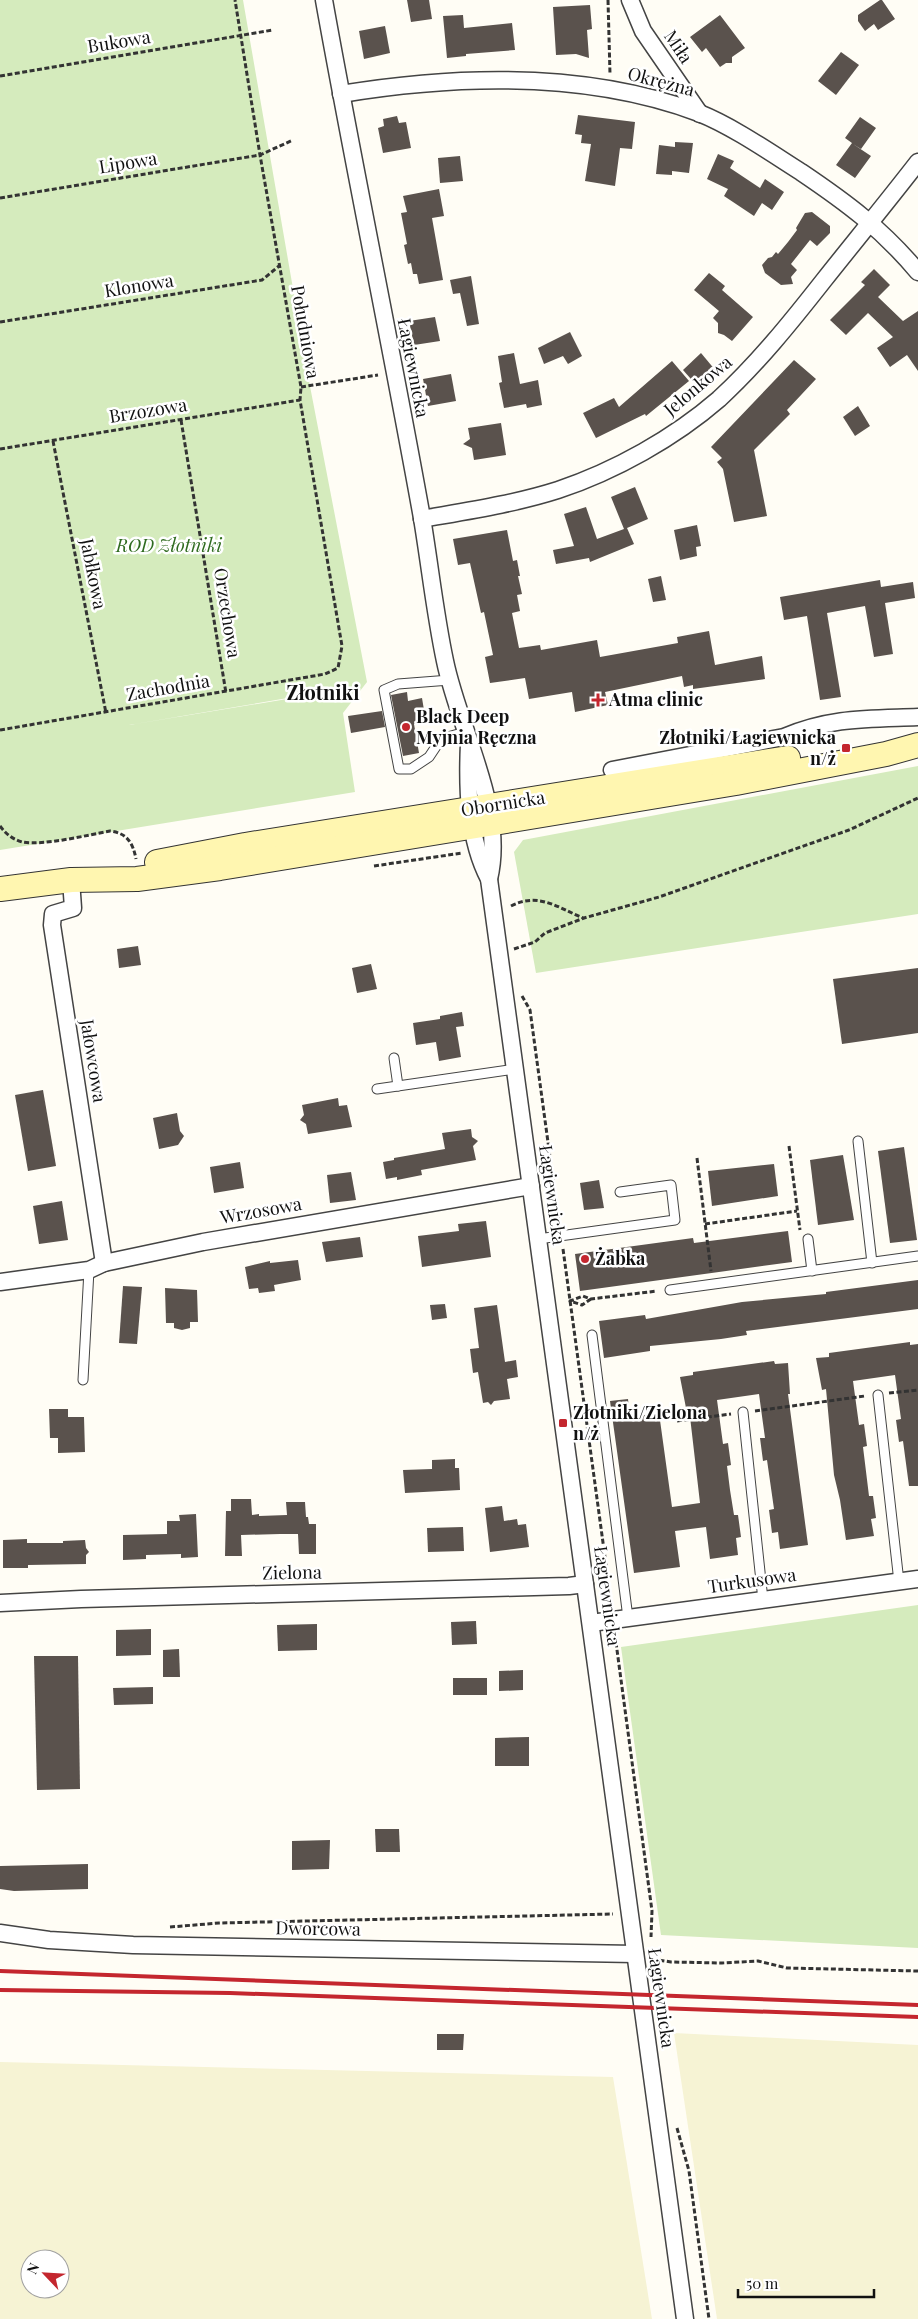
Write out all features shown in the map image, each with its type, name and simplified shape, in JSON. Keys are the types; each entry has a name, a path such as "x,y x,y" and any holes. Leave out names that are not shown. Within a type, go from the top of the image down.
{"main road":[{"name":"Obornicka","path":"80,879 136,878 220,868 846,748 918,740"},
{"name":"Obornicka","path":"0,889 80,879 218,850 480,817 814,769 886,754 918,745"}],"street":[{"name":"Łagiewnicka","path":"324,0 422,519 450,680 467,738 481,776 480,817 494,859 489,879 629,1913 642,1956 685,2319"},
{"name":"Miła","path":"630,0 643,31 700,114"},
{"name":"Okrężna","path":"341,94 454,80 563,82 608,90 700,114 762,147 872,222 892,241 918,272"},
{"name":"Jelonkowa","path":"422,519 504,504 559,489 612,467 668,437 718,399 757,362 872,222 918,162"},
{"path":"612,770 784,737 808,726 833,721 875,717 918,717"},
{"name":"Jałowcowa","path":"80,879 73,908 53,914 52,926 96,1266"},
{"name":"Wrzosowa","path":"0,1282 96,1266 203,1242 531,1186"},
{"name":"Turkusowa","path":"591,1623 918,1579"},
{"name":"Zielona","path":"0,1603 81,1598 585,1584"},
{"name":"Dworcowa","path":"0,1933 49,1940 133,1945 642,1956"}],"lane":[{"path":"450,680 398,684 384,690 399,769 411,770 429,758 441,740 467,738"},
{"path":"394,1058 398,1086"},
{"path":"377,1089 515,1069"},
{"path":"858,1141 872,1263"},
{"path":"538,1239 675,1220 671,1185 620,1192"},
{"path":"808,1239 812,1271"},
{"path":"670,1290 918,1256"},
{"path":"83,1380 96,1266"},
{"path":"592,1335 628,1618"},
{"path":"878,1394 899,1582"},
{"path":"743,1412 763,1600"}],"path":[{"name":"Południowa","path":"235,0 301,387 300,400 342,646 338,668"},
{"path":"608,0 610,74 608,90"},
{"name":"Bukowa","path":"0,76 273,30"},
{"name":"Lipowa","path":"0,198 260,155 293,140"},
{"name":"Klonowa","path":"0,322 262,280 279,266"},
{"path":"301,387 379,374"},
{"name":"Brzozowa","path":"0,449 300,400"},
{"name":"Orzechowa","path":"181,420 226,693"},
{"name":"Jabłkowa","path":"53,441 106,713"},
{"name":"Zachodnia","path":"0,730 226,693 325,674 338,668"},
{"path":"499,954 535,942 545,933 584,918 659,897 840,833 918,798"},
{"path":"0,826 6,833 23,842 36,843 110,831 120,832 129,839 134,848 138,866"},
{"path":"0,834 6,833"},
{"path":"374,866 463,853"},
{"path":"510,897 512,914"},
{"path":"511,906 523,900 536,898 584,918"},
{"path":"516,940 518,957"},
{"path":"523,990 524,998 530,1010 608,1582"},
{"path":"789,1146 801,1235 808,1239"},
{"path":"697,1158 712,1284"},
{"path":"705,1224 798,1211"},
{"path":"570,1301 583,1296 591,1299 670,1290"},
{"path":"570,1301 582,1305 591,1299"},
{"path":"677,1421 918,1390"},
{"path":"614,1630 653,1919"},
{"path":"219,1923 652,1911"},
{"path":"642,1956 671,1962 758,1962 787,1968 918,1971"}],"shaded area":[{"path":"674,2033 918,2045 918,2319 717,2319"},
{"path":"0,2062 613,2077 652,2319 0,2319"}],"green space":[{"name":"ROD Złotniki","path":"0,0 243,0 309,381 367,682 343,713 355,792 0,850","holes":["348,686 323,693 129,725 323,692"]},
{"path":"918,766 918,914 536,973 514,852 523,840"},
{"path":"918,1605 918,1948 661,1935 621,1647"}],"building":[{"path":"407,0 429,0 432,19 411,22"},
{"path":"882,0 895,19 878,30 874,24 865,31 858,21 858,15"},
{"path":"590,5 592,29 587,30 589,58 576,54 556,55 553,7"},
{"path":"463,15 464,28 512,23 515,50 466,54 466,56 447,58 443,16"},
{"path":"720,15 745,48 732,57 732,63 726,63 720,67 706,48 702,52 690,37"},
{"path":"385,26 390,53 364,59 359,31"},
{"path":"841,52 859,65 836,95 818,81"},
{"path":"578,115 635,122 632,149 620,148 615,186 585,181 591,144 581,143 582,135 575,134"},
{"path":"397,116 399,123 406,122 411,148 383,153 378,128 384,126 383,119"},
{"path":"860,117 876,128 861,149 853,144 871,156 855,178 836,165 852,143 845,138"},
{"path":"675,142 693,143 689,173 672,171 672,175 656,174 659,145 675,147"},
{"path":"718,154 734,161 730,168 760,188 765,179 784,192 772,210 762,203 754,216 724,196 728,189 707,179"},
{"path":"460,156 463,181 440,183 438,158"},
{"path":"439,189 444,216 432,218 443,280 419,284 417,274 413,274 411,263 408,264 404,245 407,244 401,213 407,212 403,196"},
{"path":"812,212 830,226 830,233 817,246 810,240 791,264 797,270 791,277 793,284 781,285 765,273 762,265 776,252 778,254 788,242 797,230 796,228 805,213"},
{"path":"874,269 890,285 878,297 903,321 918,311 918,371 907,355 890,367 877,348 893,337 868,313 846,335 830,320 865,285 861,282"},
{"path":"709,273 725,286 722,290 753,317 732,341 718,333 718,323 713,318 719,311 694,290"},
{"path":"471,276 479,324 467,326 460,293 453,294 450,280"},
{"path":"435,317 440,341 414,345 409,321"},
{"path":"570,332 582,356 568,364 563,356 544,364 538,348"},
{"path":"514,353 520,384 538,380 542,405 527,408 526,404 504,408 499,383 502,382 498,356"},
{"path":"701,353 716,371 698,387 683,370"},
{"path":"794,360 816,379 787,410 790,414 754,450 767,516 734,522 723,469 717,462 722,458 711,447"},
{"path":"672,361 689,381 646,416 645,414 596,438 583,413 614,398 619,407"},
{"path":"451,374 456,401 428,406 423,379"},
{"path":"858,406 870,426 855,436 843,417"},
{"path":"501,423 506,455 474,460 472,448 463,444 470,439 468,428"},
{"path":"635,487 648,519 627,528 634,544 590,562 589,558 556,564 553,550 574,546 564,514 586,507 597,539 624,529 611,497"},
{"path":"697,525 701,546 696,547 697,556 680,560 674,530"},
{"path":"507,530 513,561 517,560 522,594 517,595 520,611 512,613 519,648 540,645 541,650 597,640 600,657 678,643 677,637 709,631 715,665 762,656 765,679 693,689 693,685 684,687 682,676 605,692 608,705 575,712 572,692 529,699 525,678 490,683 485,657 493,655 484,612 481,613 470,563 458,565 453,539"},
{"path":"661,576 666,600 653,602 648,579"},
{"path":"880,580 881,587 913,582 915,598 885,603 893,654 874,657 865,606 827,613 841,697 820,700 807,616 784,620 780,597"},
{"name":"Black Deep Myjnia Ręczna","path":"407,692 408,701 422,698 426,722 414,724 419,753 403,756 391,695"},
{"path":"382,711 385,727 351,733 348,716"},
{"path":"138,946 141,965 119,968 117,949"},
{"path":"371,964 377,989 357,993 352,968"},
{"path":"918,968 918,1033 842,1044 833,979"},
{"path":"462,1012 464,1026 456,1027 461,1057 439,1061 436,1042 416,1045 413,1023 440,1019 440,1016"},
{"path":"43,1090 56,1166 28,1171 15,1095"},
{"path":"338,1098 339,1106 347,1105 352,1127 308,1134 306,1124 300,1120 304,1115 302,1105"},
{"path":"177,1113 180,1131 184,1136 178,1145 159,1149 153,1118"},
{"path":"471,1129 472,1137 478,1141 473,1146 476,1160 421,1170 422,1175 397,1180 397,1177 386,1179 383,1162 394,1160 394,1158 445,1149 442,1133"},
{"path":"904,1147 917,1240 890,1243 878,1151"},
{"path":"843,1155 854,1220 818,1225 810,1160"},
{"path":"240,1162 244,1188 214,1193 210,1167"},
{"path":"774,1164 778,1196 712,1206 708,1171"},
{"path":"351,1172 356,1200 330,1203 327,1175"},
{"path":"599,1180 604,1208 584,1210 580,1183"},
{"path":"62,1201 68,1240 39,1244 33,1206"},
{"path":"486,1221 491,1257 422,1267 418,1236 459,1231 458,1224"},
{"path":"788,1231 792,1262 580,1291 575,1254 693,1238 694,1243"},
{"path":"360,1237 363,1257 326,1262 322,1242"},
{"path":"298,1260 301,1280 274,1285 275,1291 259,1293 258,1288 249,1289 245,1267 270,1261 270,1263"},
{"path":"918,1280 918,1309 746,1331 747,1335 650,1346 650,1351 604,1358 599,1321 645,1315 646,1319 742,1302 826,1294 826,1292"},
{"path":"123,1286 142,1287 137,1344 119,1343"},
{"path":"165,1288 197,1290 198,1322 190,1322 190,1328 182,1330 174,1328 174,1323 166,1323"},
{"path":"445,1304 447,1318 432,1320 430,1305"},
{"path":"497,1305 505,1362 516,1360 518,1377 507,1379 510,1399 494,1401 491,1405 488,1402 483,1403 478,1372 473,1373 470,1349 479,1348 474,1308"},
{"path":"910,1342 910,1345 918,1344 918,1486 909,1486 903,1441 899,1442 896,1420 901,1419 895,1375 853,1381 859,1425 864,1424 867,1446 863,1447 869,1496 873,1496 876,1518 871,1519 874,1536 846,1540 834,1475 826,1389 822,1390 816,1358 829,1357 829,1353"},
{"path":"774,1361 775,1364 788,1363 790,1394 788,1394 808,1545 780,1549 778,1532 772,1533 769,1510 774,1509 767,1460 763,1461 760,1438 765,1438 759,1394 717,1400 723,1444 728,1443 731,1465 727,1466 730,1490 734,1515 738,1515 741,1537 736,1538 738,1555 710,1559 706,1527 675,1531 680,1567 634,1573 610,1401 628,1399 630,1417 659,1413 672,1507 700,1503 689,1408 686,1408 680,1377 693,1375 693,1372"},
{"path":"49,1409 68,1409 68,1417 84,1417 85,1452 58,1453 58,1438 50,1438"},
{"path":"455,1459 455,1468 459,1468 460,1490 405,1493 403,1470 432,1469 432,1460"},
{"path":"231,1499 251,1499 252,1515 259,1514 259,1516 287,1515 286,1502 305,1502 306,1517 308,1517 309,1524 316,1524 316,1554 299,1554 298,1534 280,1534 241,1535 242,1556 225,1556 226,1511 231,1511"},
{"path":"502,1506 504,1521 517,1519 518,1525 526,1524 529,1547 490,1552 485,1508"},
{"path":"196,1514 198,1557 181,1558 181,1554 146,1555 146,1559 123,1560 123,1535 167,1534 167,1521 180,1521 179,1515"},
{"path":"463,1527 464,1551 428,1552 427,1528"},
{"path":"27,1539 27,1543 63,1543 63,1541 85,1540 86,1548 89,1552 86,1555 86,1564 28,1565 28,1568 3,1568 3,1540"},
{"path":"476,1621 477,1644 452,1645 451,1622"},
{"path":"317,1624 317,1650 278,1651 277,1625"},
{"path":"151,1629 151,1655 116,1656 116,1630"},
{"path":"179,1649 180,1677 163,1677 163,1650"},
{"path":"34,1656 78,1656 80,1789 37,1790"},
{"path":"523,1670 523,1690 499,1691 499,1671"},
{"path":"453,1678 487,1678 487,1695 453,1695"},
{"path":"153,1687 153,1704 114,1705 113,1688"},
{"path":"529,1737 529,1766 495,1766 495,1738"},
{"path":"375,1829 399,1829 400,1852 376,1852"},
{"path":"330,1840 329,1869 292,1870 292,1841"},
{"path":"88,1864 88,1889 14,1891 0,1889 0,1866"},
{"path":"437,2034 464,2034 463,2050 437,2050"}],"railway":[{"path":"0,1971 918,2005"},
{"path":"0,1990 230,1993 918,2017"}],"place":[{"name":"Atma clinic","path":"598,700"},
{"name":"Black Deep Myjnia Ręczna","path":"406,727"},
{"name":"Złotniki/Łagiewnicka n/ż","path":"846,748"},
{"name":"Żabka","path":"585,1259"},
{"name":"Złotniki/Zielona n/ż","path":"563,1423"}],"district":[{"name":"Złotniki","path":"323,693"}]}
